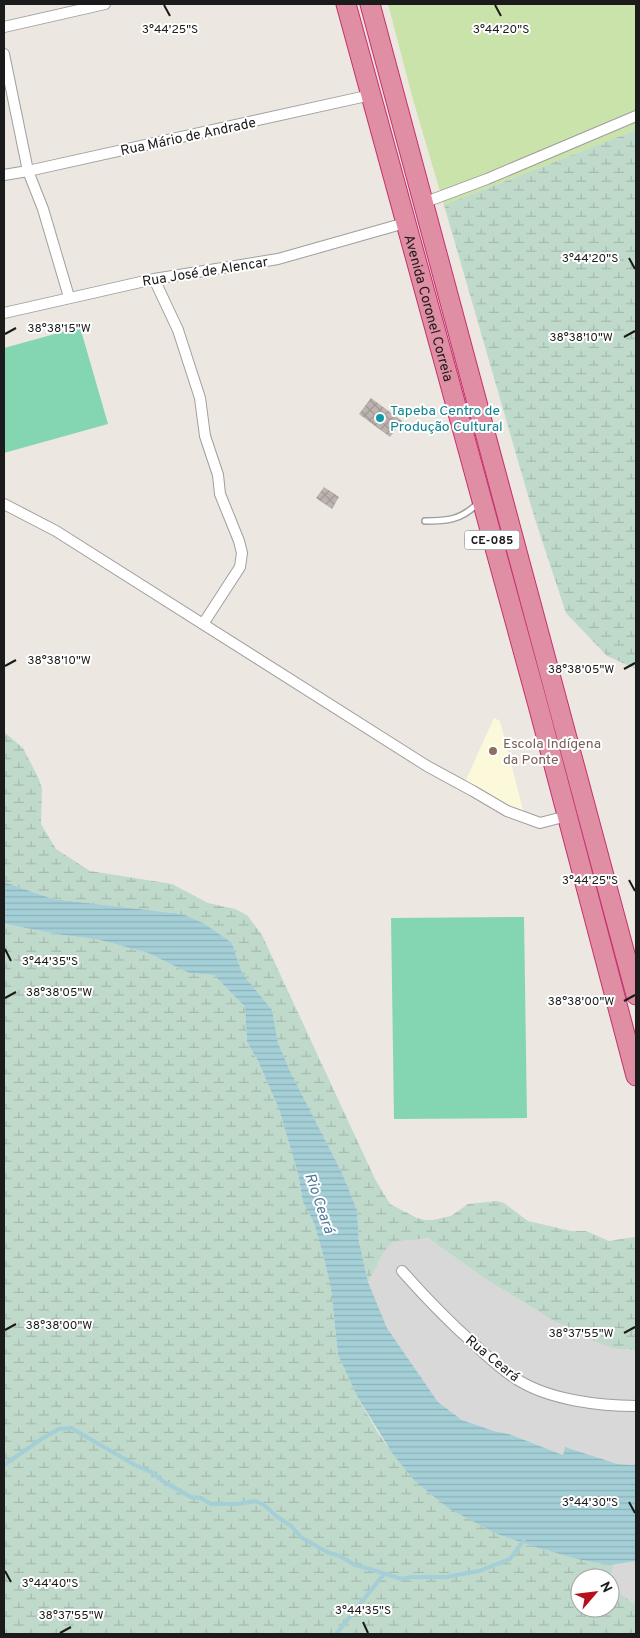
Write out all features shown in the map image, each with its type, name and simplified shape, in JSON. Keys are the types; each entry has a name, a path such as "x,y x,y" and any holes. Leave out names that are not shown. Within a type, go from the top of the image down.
{"highway":[{"name":"Avenida Coronel Correia","path":"346,4 538,705 636,1076"},
{"name":"Avenida Coronel Correia","path":"370,4 636,995"}],"street":[{"path":"4,27 105,4"},
{"path":"4,54 28,171 43,208 69,297"},
{"name":"Rua Mário de Andrade","path":"4,175 371,95"},
{"path":"423,203 487,179 636,116"},
{"name":"Rua José de Alencar","path":"4,313 154,279 278,259 405,223"},
{"path":"154,279 178,330 200,398 205,436 218,475 220,494 242,553 240,567 203,624"},
{"path":"4,504 56,531 427,766 507,811 540,823 567,816"},
{"name":"Rua Ceará","path":"402,1271 431,1305 486,1355 519,1381 565,1399 614,1406 636,1406"}],"lane":[{"path":"426,520 447,521 472,510 481,500"}],"shaded area":[{"name":"Escola Indígena da Ponte","path":"494,718 500,721 524,814 465,782"},
{"path":"428,1238 484,1278 552,1320 617,1349 636,1350 636,1465 619,1464 565,1447 563,1455 509,1434 462,1420 438,1402 387,1328 368,1282 384,1252 393,1242"},
{"path":"636,1561 636,1605 620,1593 620,1568 613,1568 614,1563"}],"green space":[{"path":"388,4 636,4 636,130 444,205 412,96"},
{"path":"636,130 636,669 607,656 566,613 534,516 444,205"},
{"path":"80,327 108,424 4,453 4,348"},
{"path":"4,732 23,748 38,777 42,788 41,824 56,849 90,871 172,884 208,903 235,909 247,915 262,935 375,1179 390,1204 417,1218 433,1220 451,1216 468,1204 497,1201 504,1203 528,1221 571,1231 586,1231 609,1241 634,1237 636,1239 636,1350 617,1349 601,1344 552,1320 484,1278 428,1238 393,1242 384,1252 368,1282 359,1242 357,1210 342,1173 290,1071 278,1043 272,1010 242,973 232,943 182,914 53,899 4,882"},
{"path":"524,917 527,1118 394,1119 391,918"},
{"path":"4,924 100,940 148,953 189,973 214,975 245,1007 247,1042 258,1061 279,1109 298,1174 303,1202 314,1223 325,1262 331,1289 338,1355 357,1396 378,1433 392,1453 497,1534 577,1559 614,1563 613,1568 570,1568 570,1618 620,1618 620,1593 636,1605 636,1634 4,1634"}],"water":[{"name":"Rio Ceará","path":"4,882 53,899 182,914 203,923 232,943 242,973 272,1010 278,1043 290,1071 342,1173 357,1210 359,1242 368,1282 387,1328 438,1402 462,1420 509,1434 563,1455 565,1447 618,1464 636,1465 636,1561 610,1565 577,1559 497,1534 448,1508 415,1481 392,1453 357,1396 338,1355 331,1289 325,1262 314,1223 303,1202 298,1174 279,1109 258,1061 247,1042 245,1007 214,975 189,973 148,953 100,940 5,924"}],"building":[{"name":"Tapeba Centro de Produção Cultural","path":"371,398 402,421 390,437 359,414"},
{"path":"324,487 339,497 332,509 316,498"}],"waterway":[{"path":"4,1465 59,1429 71,1428 135,1465 151,1472 164,1482 191,1497 201,1498 211,1504 238,1504 255,1501 264,1505 291,1526 302,1538 329,1553 340,1556 353,1564 402,1579 410,1577 446,1577 479,1571 510,1559 524,1540"},
{"path":"336,1634 384,1574"}],"place":[{"name":"Tapeba Centro de Produção Cultural","path":"380,418"},
{"name":"Escola Indígena da Ponte","path":"493,751"}]}
